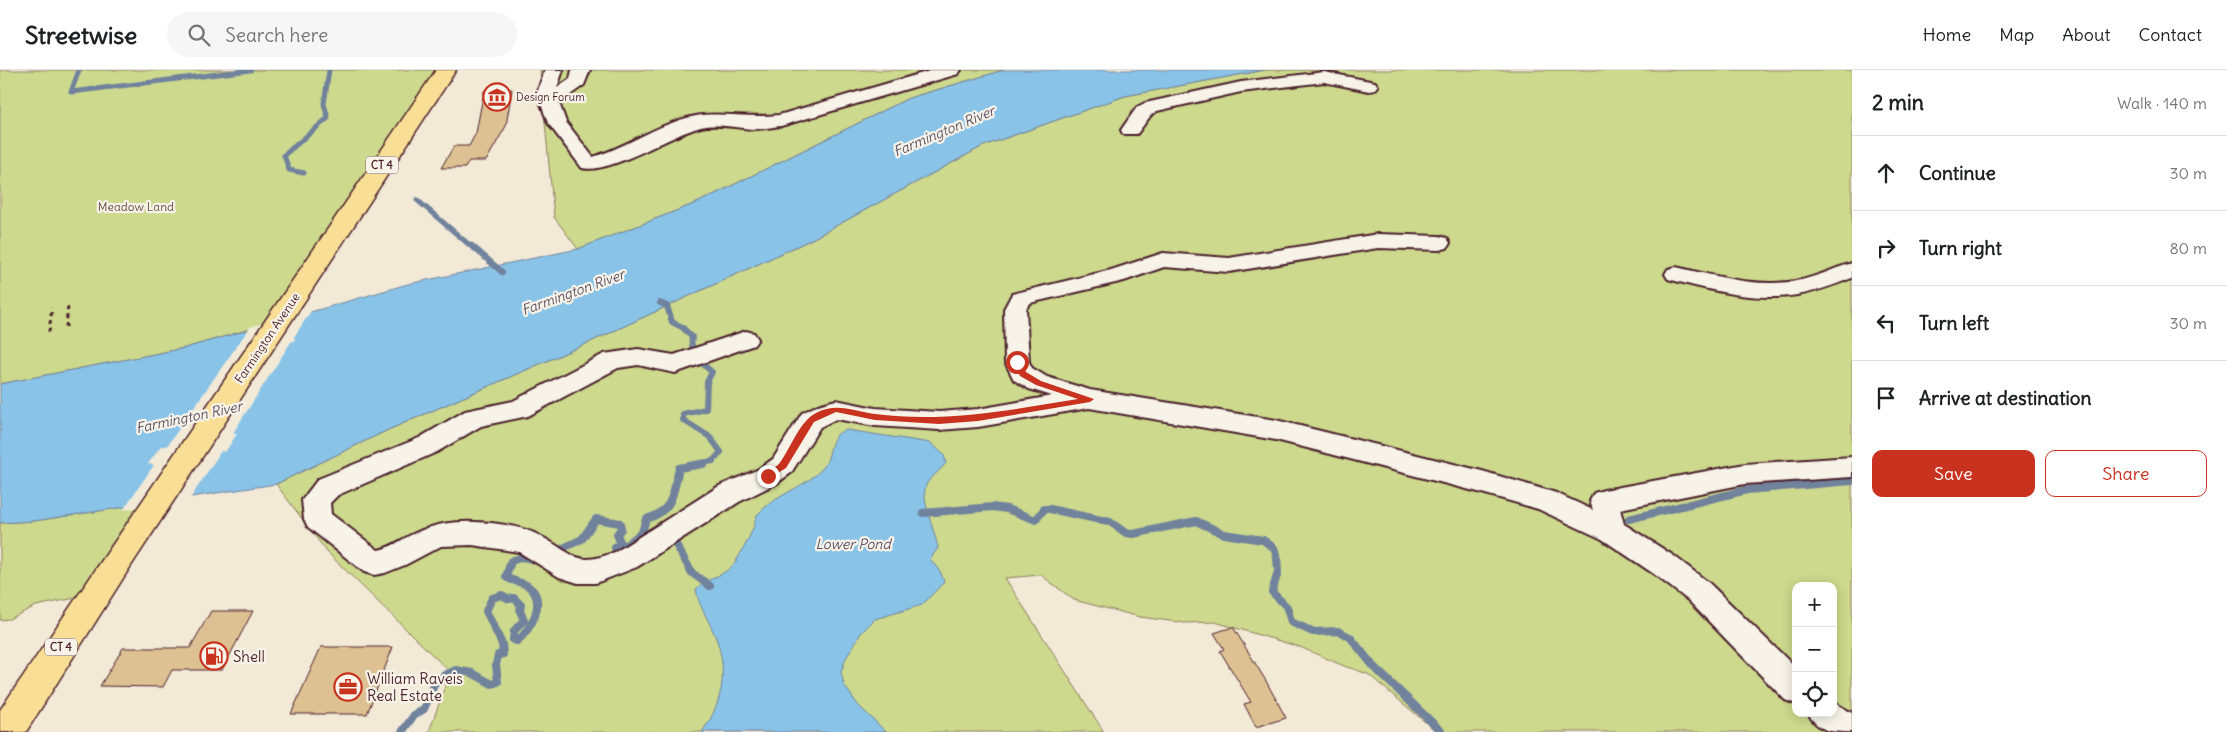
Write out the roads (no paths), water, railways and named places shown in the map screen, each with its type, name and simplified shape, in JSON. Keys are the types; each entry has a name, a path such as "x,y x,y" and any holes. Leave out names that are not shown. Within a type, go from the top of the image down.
{"main road":[{"name":"Farmington Avenue","path":"7,722 116,563 446,70"}],"lane":[{"path":"554,70 546,92 549,102 557,123 589,164 617,156 672,130 702,121 757,122 781,120 952,70"},
{"path":"549,102 578,80 581,70"},
{"path":"1130,130 1144,111 1150,107 1241,87 1324,78 1369,86"},
{"path":"1438,243 1378,241 1233,269 1155,259 1116,276 1075,288 1020,299 1015,309 1017,362 1023,374 1038,383 1090,399 1276,430 1482,482 1561,508 1612,531 1664,565 1699,592 1792,686"},
{"path":"1676,274 1738,287 1780,290 1799,288 1852,270"},
{"path":"746,339 675,364 638,357 613,360 519,409 474,418 428,445 328,487 316,500 318,519 374,563 396,558 439,534 454,533 491,536 527,542 571,570 590,572 610,567 626,560 729,494 768,476 782,466 811,420 827,412 836,409 875,417 939,421 978,418 1090,399"},
{"path":"1561,508 1745,474 1852,467"},
{"path":"1604,501 1612,531"},
{"path":"1830,717 1852,731"}],"water":[{"name":"Farmington River","path":"1004,70 1265,70 1125,96 983,146 810,240 588,343 388,430 276,484 34,521 0,523 0,384 185,348 408,284 578,249 699,202 909,98"},
{"name":"Lower Pond","path":"847,430 931,443 944,455 946,463 927,483 925,489 926,505 938,548 930,559 941,573 944,582 922,605 875,619 861,633 846,658 841,672 844,685 858,705 886,732 702,732 716,708 722,682 722,668 717,642 700,605 696,589 732,566 747,542 759,513 766,506 815,476 826,464 836,436 840,432"}],"waterway":[{"path":"79,70 71,92 251,70"},
{"path":"304,173 289,170 284,155 328,118 324,104 329,70"},
{"path":"417,200 473,248"},
{"path":"472,246 502,272"},
{"path":"660,303 667,306 672,322 682,327 692,337 694,352 700,361 712,372 707,382 706,409 683,414 683,420 710,437 721,452 713,461 689,465"},
{"path":"555,552 582,539 596,519 620,523 621,529 617,534 620,542 615,548 621,549 642,532 646,519 655,516 667,506 671,500 679,468 703,464"},
{"path":"1629,519 1747,490 1852,481"},
{"path":"923,513 992,507 1007,509 1036,520 1044,509 1050,509 1110,522 1126,533 1133,534 1196,521 1224,534 1263,540 1274,548 1277,557 1278,572 1272,592 1287,607 1291,622 1313,632 1338,631 1350,637 1374,667 1442,732"},
{"path":"673,539 692,573 710,586"},
{"path":"402,732 414,715 424,709 434,685 443,676 456,670 472,673 492,684 498,682 496,665 498,655 503,654 502,644 486,611 492,598 502,595 509,599 514,598 521,605 520,611 524,620 514,631 513,640 517,641 522,636 535,615 537,599 534,592 528,586 506,577 511,561 523,557 534,560"}],"place":[{"name":"Design Forum","path":"497,97"},
{"name":"Shell","path":"214,656"},
{"name":"William Raveis Real Estate","path":"348,687"}],"park label":[{"name":"Meadow Land","path":"136,206"}]}
